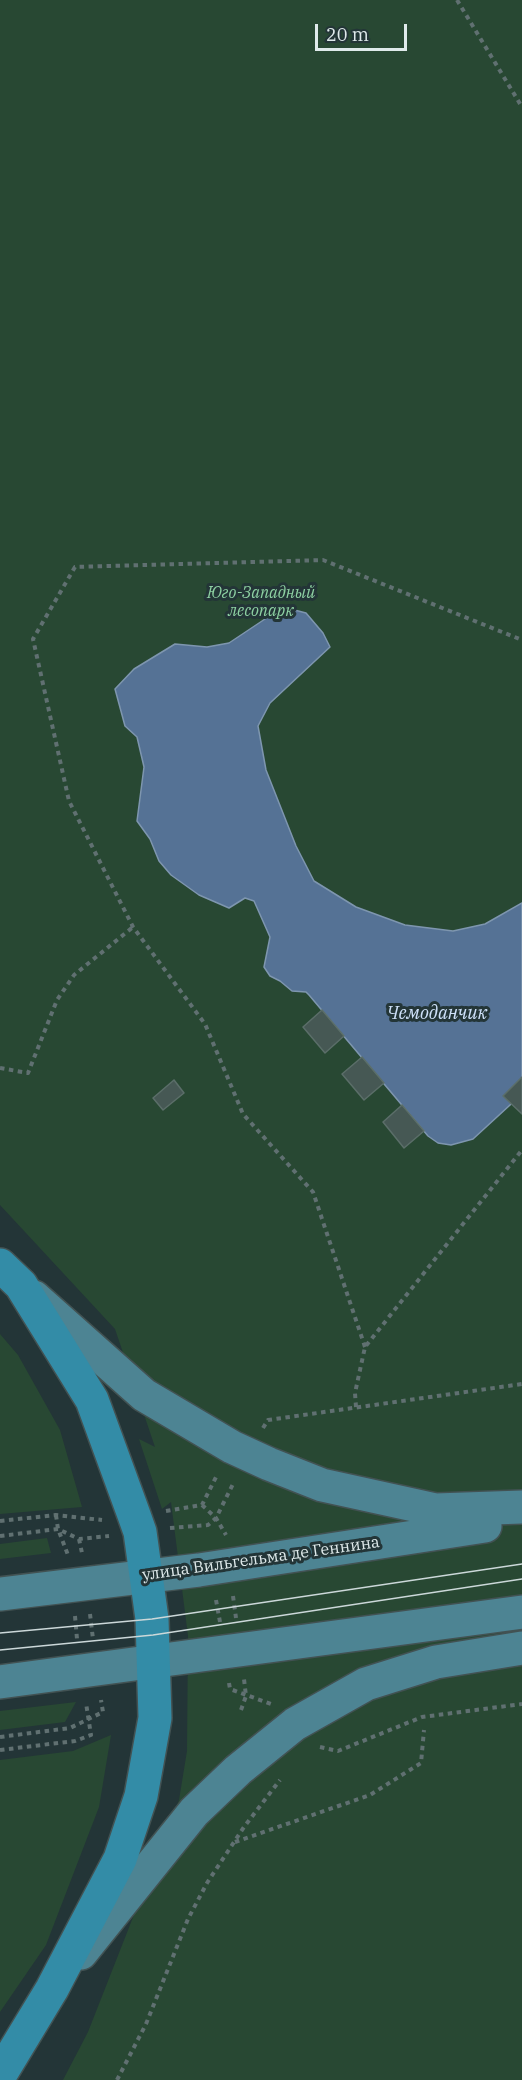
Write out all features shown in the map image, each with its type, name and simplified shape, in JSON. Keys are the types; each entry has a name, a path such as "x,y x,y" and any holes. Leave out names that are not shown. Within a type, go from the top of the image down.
{"main road":[{"path":"10,1275 144,1395 180,1419 249,1454 322,1485 435,1510 522,1507"},
{"path":"3,2065 52,1989 120,1859 137,1806 155,1718 152,1619 140,1532 93,1400 10,1275"},
{"name":"улица Вильгельма де Геннина","path":"0,1593 231,1565 522,1520"},
{"path":"0,1682 522,1612"},
{"path":"52,1989 194,1812 238,1770 295,1724 366,1684 436,1662 522,1648"}],"path":[{"path":"457,0 522,107"},
{"path":"365,1347 313,1192 243,1114 205,1024 132,927 69,801 33,639 75,567 323,560 522,640"},
{"path":"0,1068 28,1073 57,1000 74,975 132,927"},
{"path":"356,1407 355,1393 365,1347 522,1150"},
{"path":"0,1536 58,1529 79,1539 208,1525 216,1518 268,1420 522,1384"},
{"path":"202,1505 216,1518 226,1535 246,1696 241,1710"},
{"path":"0,1521 56,1515 58,1529 79,1583 90,1671 103,1712 70,1728 0,1737"},
{"path":"0,1750 75,1741 91,1735 90,1671 79,1583 79,1539"},
{"path":"318,1747 338,1751 422,1717 522,1704"},
{"path":"234,1842 370,1795 421,1763 424,1730"},
{"path":"117,2080 146,2024 188,1919 234,1842 284,1775"}],"green space":[{"name":"Юго-Западный лесопарк","path":"0,0 522,0 522,2080 63,2080 88,2032 179,1800 187,1751 188,1636 171,1502 162,1509 139,1439 155,1447 115,1329 0,1205"},
{"path":"0,1334 18,1355 60,1430 82,1507 0,1514"},
{"path":"47,1538 51,1553 0,1559 0,1544"},
{"path":"76,1702 65,1722 0,1730 0,1711"},
{"path":"111,1735 99,1807 46,1945 0,2012 0,1760 73,1751"}],"water":[{"name":"Чемоданчик","path":"283,607 306,613 323,633 330,647 270,703 258,726 266,770 296,846 314,881 356,907 405,925 453,931 485,924 522,903 522,1094 473,1139 451,1145 438,1143 428,1136 309,995 306,992 292,991 270,976 264,967 270,937 254,901 245,898 229,908 199,895 171,875 159,861 150,839 137,821 144,767 137,737 125,726 115,689 134,669 175,644 207,647 229,643"}],"building":[{"path":"322,1010 344,1036 325,1053 303,1027"},
{"path":"362,1057 384,1083 364,1100 342,1074"},
{"path":"522,1077 522,1114 503,1096"},
{"path":"174,1080 184,1093 163,1110 153,1098"},
{"path":"402,1105 424,1131 404,1148 383,1122"}],"tram line":[{"path":"0,1633 152,1619 522,1564"},
{"path":"0,1650 153,1635 522,1579"}]}
